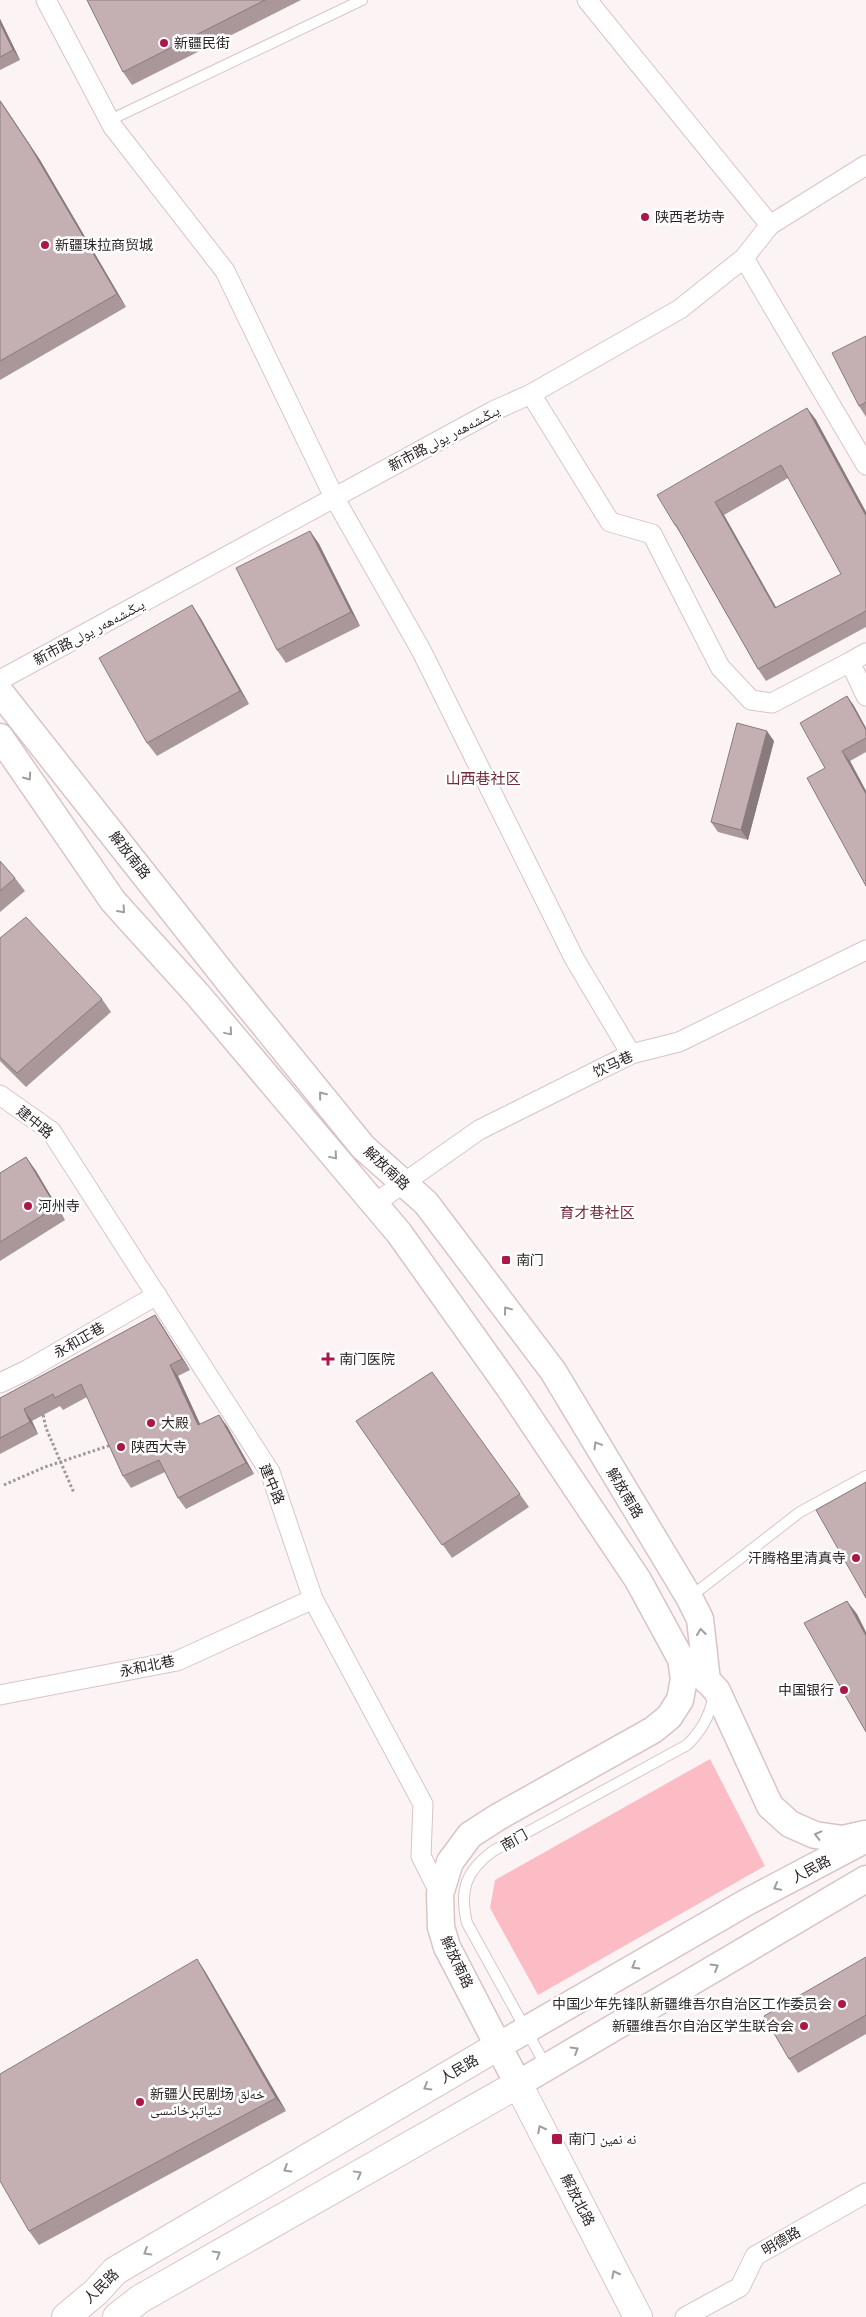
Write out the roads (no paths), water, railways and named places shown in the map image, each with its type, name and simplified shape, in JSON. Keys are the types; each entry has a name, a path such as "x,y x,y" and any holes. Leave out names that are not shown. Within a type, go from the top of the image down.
{"main road":[{"name":"解放南路","path":"0,692 229,982 363,1147 426,1203 553,1371 700,1619 707,1680"},
{"name":"解放南路","path":"0,737 113,901 198,995 399,1233 508,1386 638,1580 681,1659 684,1679 683,1686 680,1700 669,1717 653,1730 498,1817 470,1835 450,1862 440,1894 441,1927 447,1947 500,2045 518,2084"},
{"name":"解放南路","path":"671,1640 717,1691 770,1806 790,1824 816,1835 843,1839 866,1834"},
{"path":"653,1730 686,1708 698,1696 707,1680"},
{"name":"人民路","path":"66,2317 96,2292 114,2271 525,2029 747,1902 866,1839"},
{"path":"117,2317 140,2299 518,2084 866,1879"},
{"name":"解放北路","path":"518,2084 638,2317"}],"street":[{"path":"46,0 110,120 225,271 334,497 421,650 574,958 631,1054"},
{"path":"587,0 770,225"},
{"name":"新市路يىڭىشەھەر يولى","path":"0,680 334,497 494,411 531,394 680,309 744,258 770,225 866,165"},
{"path":"744,258 866,465"},
{"path":"531,394 610,522 652,534 720,667 751,700 772,703 858,658 866,696"},
{"name":"饮马巷","path":"374,1204 479,1130 631,1054 679,1042 866,950"},
{"name":"建中路","path":"0,1095 51,1131 270,1472 313,1599 424,1804 421,1856 440,1894"},
{"name":"永和正巷","path":"0,1383 27,1370 157,1295"},
{"name":"永和北巷","path":"0,1695 177,1661 313,1599"},
{"name":"明德路","path":"685,2317 740,2287 755,2256 866,2193"}],"lane":[{"path":"110,120 362,0"},
{"path":"689,1598 800,1512 866,1476"},
{"name":"南门","path":"547,2067 467,1923 463,1907 464,1890 469,1874 479,1861 493,1851 687,1745 701,1732 710,1715 714,1696 707,1680"}],"place":[{"name":"新疆民街","path":"164,43"},
{"name":"陕西老坊寺","path":"645,217"},
{"name":"新疆珠拉商贸城","path":"45,245"},
{"name":"河州寺","path":"28,1206"},
{"name":"南门","path":"506,1260"},
{"name":"南门医院","path":"328,1359"},
{"name":"大殿","path":"151,1423"},
{"name":"陕西大寺","path":"121,1447"},
{"name":"汗腾格里清真寺","path":"856,1558"},
{"name":"中国银行","path":"844,1690"},
{"name":"中国少年先锋队新疆维吾尔自治区工作委员会","path":"842,2004"},
{"name":"新疆维吾尔自治区学生联合会","path":"804,2026"},
{"name":"新疆人民剧场 خەلق تىياتېرخانىسى","path":"140,2102"},
{"name":"南门 نە نمين","path":"557,2139"}],"district":[{"name":"山西巷社区","path":"483,779"},
{"name":"育才巷社区","path":"597,1213"}]}
